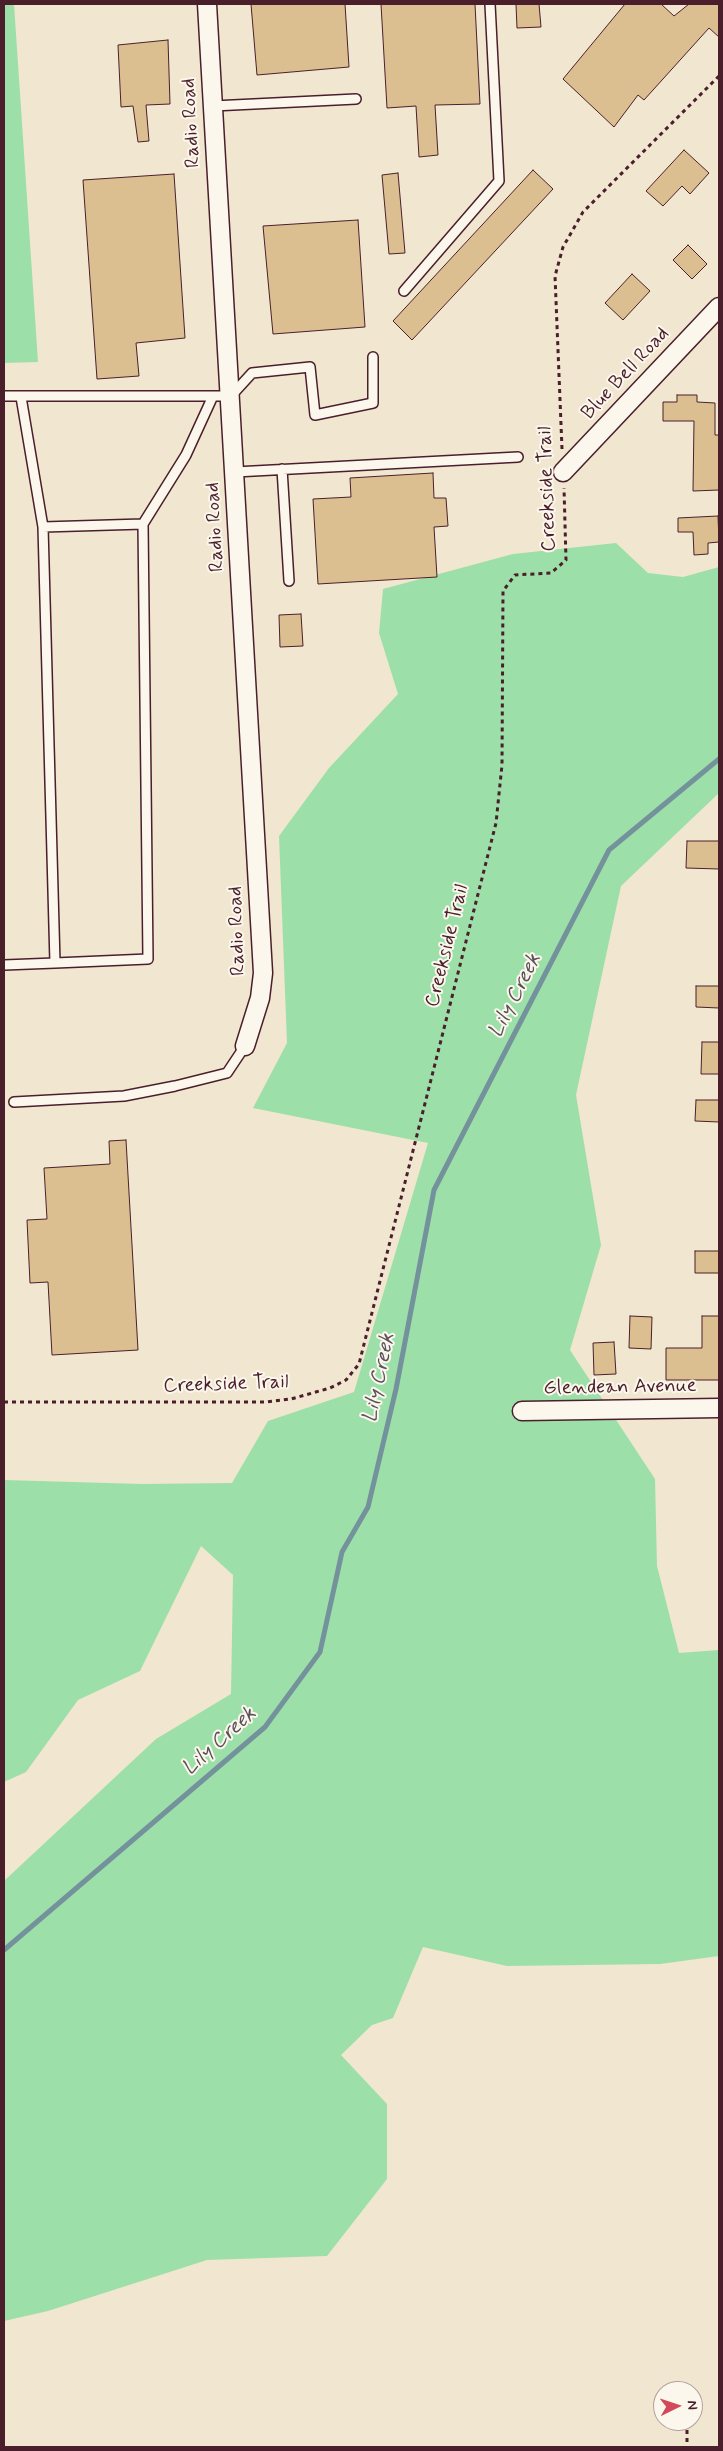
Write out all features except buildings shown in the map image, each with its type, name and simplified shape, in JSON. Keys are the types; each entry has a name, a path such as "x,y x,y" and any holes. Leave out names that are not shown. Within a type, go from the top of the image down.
{"street":[{"name":"Radio Road","path":"207,4 262,973 260,998 245,1046"},
{"name":"Blue Bell Road","path":"563,472 719,306"},
{"name":"Glendean Avenue","path":"522,1411 719,1408"}],"lane":[{"path":"404,291 499,181 490,4"},
{"path":"213,106 356,99"},
{"path":"4,396 230,396 252,373 310,367 315,415 373,403 373,358"},
{"path":"4,965 148,959 143,524 186,455 213,396"},
{"path":"21,397 43,528 55,963"},
{"path":"235,472 518,457"},
{"path":"282,469 289,581"},
{"path":"43,528 143,524"},
{"path":"14,1102 124,1096 175,1086 226,1073 245,1046"}],"path":[{"name":"Creekside Trail","path":"4,1402 265,1402 291,1399 330,1388 346,1380 359,1364 496,822 502,765 503,591 515,575 551,573 566,560 555,276 563,247 583,212 719,76"},
{"path":"687,2431 687,2447"}],"green space":[{"path":"4,4 14,4 38,362 4,363"},
{"path":"616,543 648,573 683,577 719,567 719,793 621,886 576,1095 601,1245 570,1350 655,1479 657,1566 679,1653 719,1650 719,1956 660,1964 507,1966 423,1947 393,2018 372,2025 341,2055 387,2104 387,2179 327,2256 207,2260 48,2311 4,2321 4,1881 156,1739 231,1694 233,1575 201,1546 140,1671 78,1700 26,1772 4,1782 4,1480 142,1484 232,1483 268,1421 354,1392 428,1143 253,1108 287,1043 279,836 329,768 398,694 379,633 383,589 513,554"}],"waterway":[{"name":"Lily Creek","path":"4,1950 265,1727 320,1652 342,1552 368,1507 396,1389 434,1190 609,850 719,759"}]}
